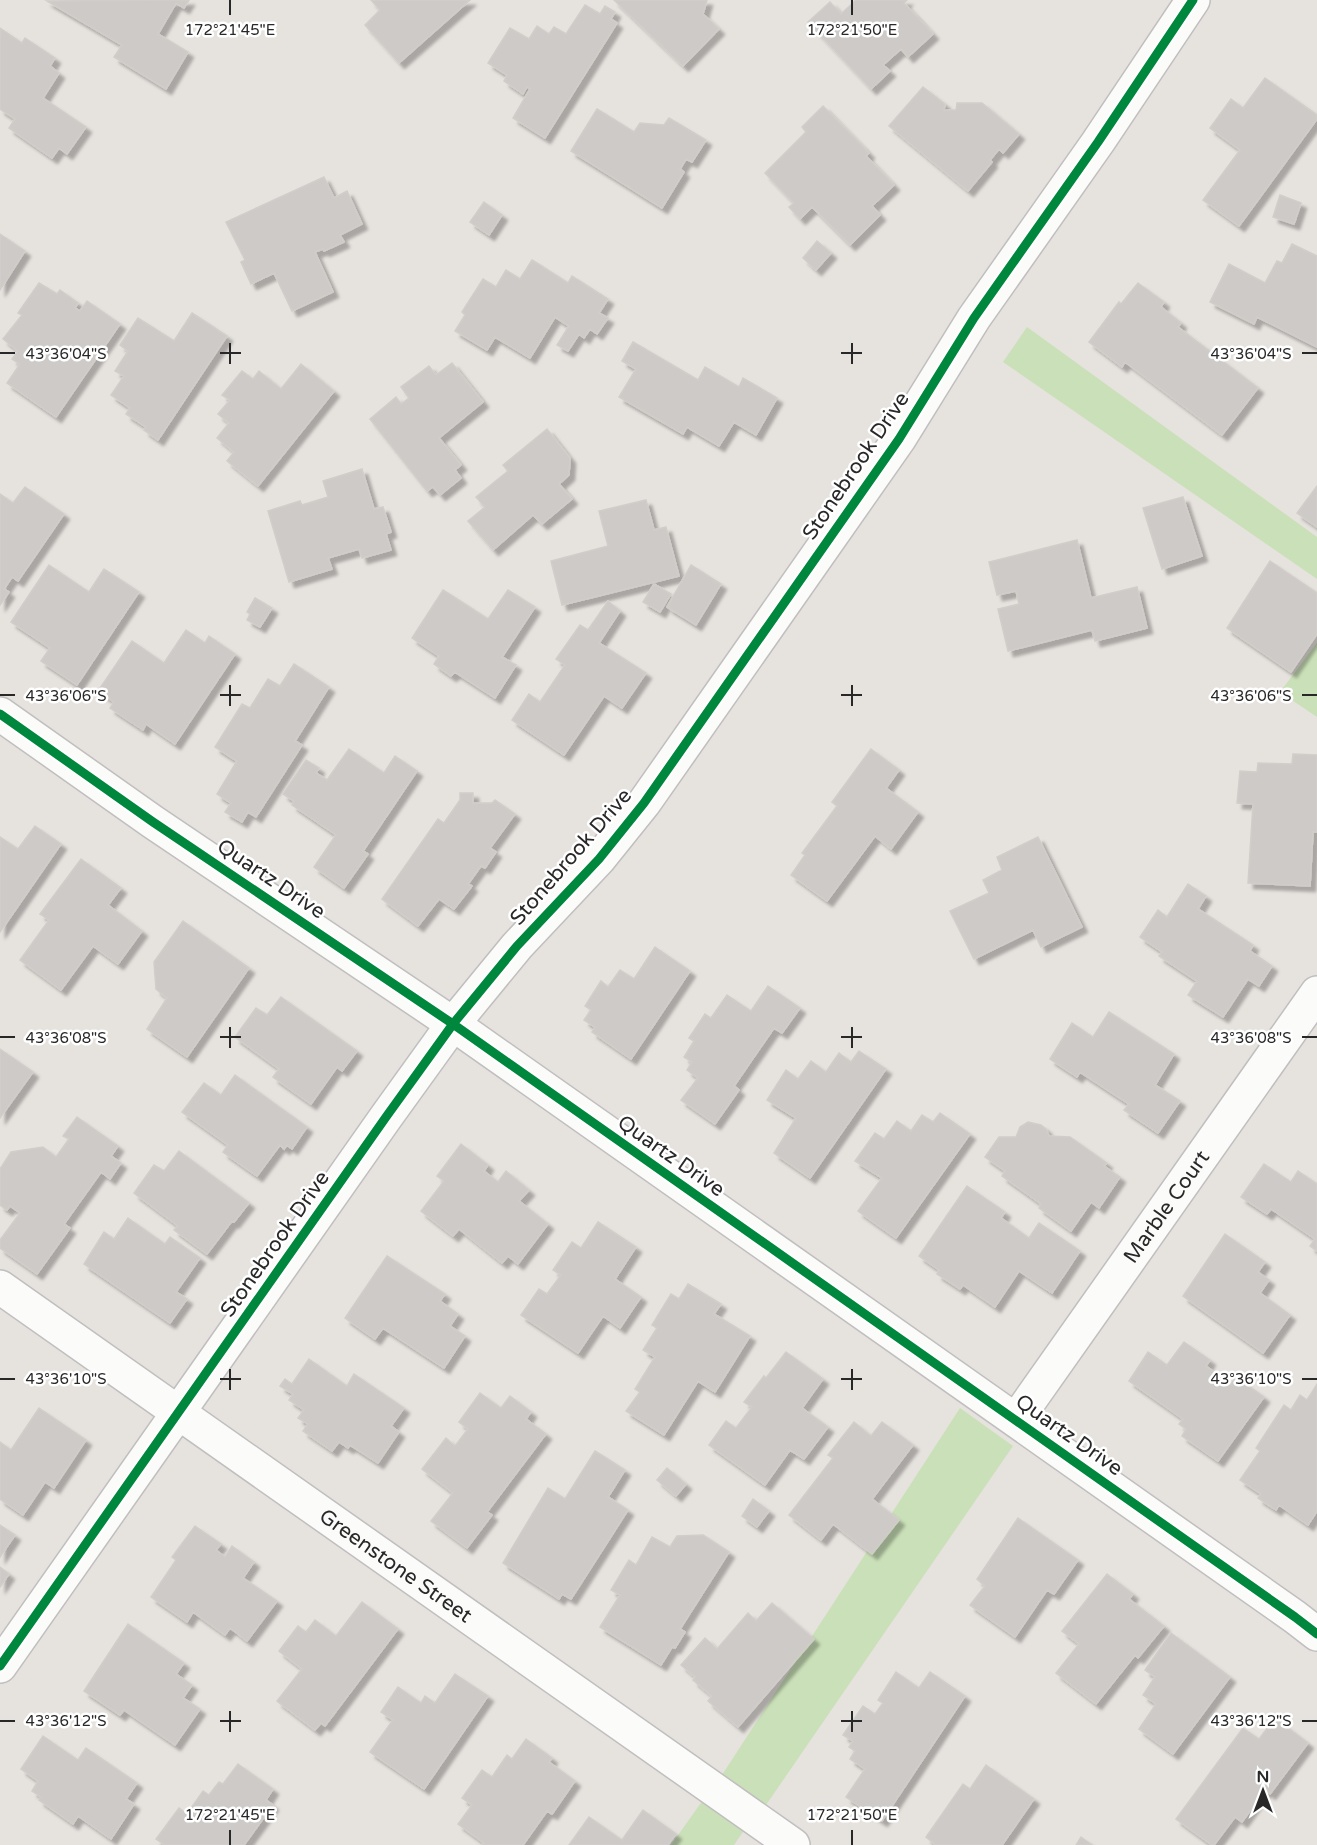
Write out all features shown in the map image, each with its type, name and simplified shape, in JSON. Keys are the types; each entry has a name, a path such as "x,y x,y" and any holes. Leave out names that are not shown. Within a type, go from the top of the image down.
{"street":[{"name":"Stonebrook Drive","path":"0,1666 453,1024 517,946 598,859 644,803 899,439 974,318 1098,142 1193,0"},
{"name":"Quartz Drive","path":"0,714 153,822 453,1024 1317,1634"},
{"name":"Marble Court","path":"1016,1420 1317,993"},
{"name":"Greenstone Street","path":"0,1287 793,1845"}],"green space":[{"path":"1027,327 1317,537 1317,579 1003,362"},
{"path":"1317,643 1317,717 1280,692"},
{"path":"960,1408 1013,1446 766,1805 722,1775"},
{"path":"703,1800 745,1829 734,1845 671,1845"}],"building":[{"path":"189,0 184,8 176,3 158,34 188,52 166,89 114,57 122,45 47,1"},
{"path":"371,0 470,0 399,63 365,25 380,10"},
{"path":"614,0 707,0 703,14 719,29 683,66"},
{"path":"856,0 907,0 904,3 933,34 908,57 901,49 883,65 890,71 871,89 808,22 830,2 841,14"},
{"path":"585,5 600,14 605,6 615,12 611,19 617,23 545,138 513,118 530,89 527,87 523,94 504,81 507,75 488,63 510,28 529,39 537,26 549,34 554,27 566,34"},
{"path":"0,28 22,43 25,38 55,58 50,66 59,73 43,98 86,127 67,154 59,148 52,158 9,128 15,119 0,109"},
{"path":"1265,78 1317,115 1317,119 1239,226 1203,200 1240,150 1210,128 1231,99 1243,108"},
{"path":"923,87 945,104 944,110 956,110 957,103 982,103 1019,134 1003,153 999,149 990,160 992,162 968,191 889,126"},
{"path":"823,106 869,153 866,156 894,185 872,206 880,215 850,245 812,207 800,219 789,207 794,203 765,173 806,132 802,127"},
{"path":"597,109 634,132 640,123 664,125 669,118 706,140 692,162 686,159 680,169 684,172 662,208 571,151"},
{"path":"324,177 334,198 347,191 362,224 340,235 344,242 324,251 323,249 315,252 333,292 292,311 274,273 251,284 241,262 245,260 226,222"},
{"path":"1280,195 1301,203 1294,224 1273,217"},
{"path":"484,202 502,215 489,235 470,222"},
{"path":"0,234 25,251 0,290"},
{"path":"817,241 831,253 816,270 803,258"},
{"path":"1292,244 1317,256 1317,347 1257,317 1254,324 1210,302 1229,264 1265,283 1277,261 1282,263"},
{"path":"532,260 568,283 572,276 608,299 599,313 608,318 597,334 590,329 584,338 579,334 568,351 557,345 569,326 555,317 530,358 495,337 487,350 455,331 465,315 462,312 483,279 496,287 506,270 520,279"},
{"path":"39,283 57,294 60,290 78,303 75,308 80,311 87,301 120,324 56,417 7,383 20,364 12,359 18,351 3,339 22,315 18,313"},
{"path":"1138,283 1164,302 1161,307 1181,323 1178,327 1258,388 1222,435 1125,362 1122,367 1089,342 1119,302 1121,304"},
{"path":"192,313 227,336 158,440 144,430 146,427 126,414 130,408 111,395 124,376 115,371 128,351 120,345 138,318 174,341"},
{"path":"633,342 698,380 705,367 739,387 743,378 777,398 756,435 734,422 719,446 687,427 683,434 619,397 636,369 622,361"},
{"path":"452,363 483,402 439,438 461,465 455,470 461,478 440,495 433,487 427,491 370,419 396,397 401,404 409,398 401,387 429,366 436,375"},
{"path":"301,364 334,391 258,486 227,461 234,452 217,438 229,423 218,414 230,400 222,395 242,371 253,379 259,371 281,389"},
{"path":"547,429 570,458 569,475 559,484 572,499 542,524 533,515 493,550 468,521 485,507 476,497 508,471 503,465"},
{"path":"362,469 374,509 383,507 391,532 386,534 391,550 362,558 359,549 328,558 332,569 289,582 268,511 300,501 302,505 328,497 323,481"},
{"path":"1317,486 1317,527 1297,513"},
{"path":"25,487 64,514 18,581 12,577 4,589 9,592 0,605 0,494 13,503"},
{"path":"1183,497 1202,556 1162,569 1143,508"},
{"path":"646,500 654,530 666,527 679,576 562,605 551,561 608,546 599,511"},
{"path":"1077,540 1091,598 1137,587 1147,628 1095,641 1092,630 1008,651 998,609 1019,604 1016,591 997,595 989,562"},
{"path":"1270,561 1317,593 1317,634 1291,672 1227,628"},
{"path":"49,565 89,592 104,569 139,592 77,685 41,661 50,648 11,622"},
{"path":"691,565 721,584 696,625 667,607"},
{"path":"654,584 671,594 660,612 643,602"},
{"path":"443,590 488,619 508,590 535,607 502,657 516,665 495,698 455,672 451,676 434,664 439,656 412,638"},
{"path":"255,598 272,608 260,627 247,620 250,614 247,612"},
{"path":"608,601 620,611 599,643 646,673 622,708 604,696 564,755 512,720 529,694 540,702 565,665 556,659 580,625 588,630"},
{"path":"186,630 205,643 209,636 235,654 175,744 146,724 143,730 110,708 114,702 98,691 132,641 164,663"},
{"path":"294,664 329,687 295,741 302,745 256,817 248,812 242,822 225,812 231,803 217,794 237,761 215,747 242,704 250,708 268,679 280,686"},
{"path":"349,749 384,773 395,756 417,771 363,851 368,854 344,888 314,867 336,835 292,805 294,801 283,794 306,760 319,768 316,773 327,780"},
{"path":"871,749 899,770 886,788 918,812 891,849 875,836 827,901 791,875 805,855 802,853 837,806 832,802"},
{"path":"1293,754 1317,755 1317,832 1313,832 1310,886 1248,883 1253,804 1237,803 1240,771 1257,772 1258,763 1292,764"},
{"path":"460,793 473,793 473,803 492,803 495,800 515,814 490,848 496,852 485,868 481,866 468,884 472,886 454,909 439,899 418,926 382,899 438,819 444,823 460,800"},
{"path":"35,826 61,844 0,932 0,837 18,849"},
{"path":"1038,837 1082,927 1041,947 1033,930 974,959 950,911 989,893 983,880 1002,870 997,857"},
{"path":"81,859 121,888 108,905 142,931 118,964 93,946 61,990 20,960 49,920 40,914"},
{"path":"1188,884 1206,896 1198,909 1253,945 1250,951 1272,966 1259,986 1248,979 1223,1017 1188,995 1197,981 1159,956 1162,952 1140,937 1158,910 1167,917"},
{"path":"183,921 249,968 187,1057 147,1029 167,998 156,989 154,962"},
{"path":"655,947 690,971 631,1059 592,1032 595,1027 584,1020 591,1010 585,1006 601,981 608,987 620,970 634,979"},
{"path":"768,986 800,1008 782,1033 774,1028 734,1086 739,1090 715,1124 681,1100 698,1078 687,1070 692,1062 684,1057 694,1041 689,1038 705,1014 711,1018 727,995 751,1011"},
{"path":"281,997 357,1051 342,1071 337,1067 311,1104 273,1077 279,1069 235,1037 256,1008 267,1015"},
{"path":"1109,1012 1174,1054 1155,1085 1180,1101 1158,1133 1124,1110 1129,1104 1080,1072 1077,1077 1050,1059 1072,1023 1093,1037"},
{"path":"0,1049 33,1072 0,1118"},
{"path":"859,1051 886,1069 810,1178 774,1153 796,1118 767,1100 786,1070 798,1079 811,1061 826,1072 839,1053 851,1062"},
{"path":"235,1075 307,1127 292,1149 287,1145 284,1149 280,1145 257,1176 223,1152 228,1145 182,1112 204,1083 221,1095"},
{"path":"940,1113 970,1134 896,1238 858,1211 882,1178 855,1161 875,1133 884,1139 897,1121 911,1131 922,1115 933,1122"},
{"path":"77,1117 118,1146 111,1156 121,1163 110,1179 101,1172 64,1224 70,1228 37,1274 0,1248 0,1240 20,1213 10,1206 7,1210 0,1205 0,1169 11,1152 43,1147 56,1157 69,1139 63,1136"},
{"path":"1028,1122 1041,1125 1049,1136 1070,1137 1107,1163 1104,1166 1120,1177 1099,1208 1091,1202 1071,1231 1039,1208 1041,1204 1002,1176 1005,1171 985,1157 999,1137 1016,1137 1020,1127"},
{"path":"461,1144 488,1165 484,1171 498,1182 506,1171 529,1190 519,1201 548,1224 518,1264 508,1256 502,1263 459,1229 453,1236 421,1211 444,1181 437,1176"},
{"path":"179,1151 249,1203 207,1254 174,1230 178,1226 134,1193 154,1165 164,1171"},
{"path":"1264,1164 1291,1182 1298,1171 1317,1184 1317,1251 1310,1246 1315,1239 1271,1209 1267,1214 1241,1197"},
{"path":"967,1186 1005,1212 1001,1218 1029,1238 1039,1223 1080,1251 1052,1293 1019,1271 995,1307 963,1285 960,1289 937,1274 939,1270 919,1256"},
{"path":"128,1218 165,1244 170,1237 200,1258 176,1292 187,1299 170,1323 84,1264 104,1232 114,1239"},
{"path":"598,1222 636,1247 615,1279 641,1297 620,1328 603,1316 578,1353 521,1315 539,1289 547,1294 561,1275 553,1270 572,1242 581,1248"},
{"path":"1225,1234 1265,1262 1258,1272 1269,1280 1260,1293 1290,1315 1263,1353 1183,1296"},
{"path":"387,1256 445,1294 440,1301 458,1314 450,1326 465,1336 444,1368 383,1328 375,1339 345,1318"},
{"path":"688,1284 721,1304 714,1314 750,1336 715,1392 698,1381 664,1435 626,1411 640,1392 635,1389 655,1357 643,1350 657,1328 652,1325 671,1294 679,1299"},
{"path":"1184,1342 1210,1360 1206,1366 1231,1384 1236,1377 1264,1397 1218,1461 1182,1436 1186,1429 1179,1424 1183,1419 1129,1381 1148,1352 1167,1365"},
{"path":"786,1352 823,1379 802,1408 828,1427 804,1459 790,1450 765,1485 709,1445 726,1421 736,1428 752,1407 744,1402"},
{"path":"309,1359 347,1386 354,1374 404,1408 391,1426 399,1432 378,1463 350,1445 348,1448 339,1442 332,1451 303,1431 308,1424 298,1418 304,1410 289,1400 293,1394 280,1386 285,1379 292,1384"},
{"path":"1317,1384 1317,1511 1308,1525 1279,1505 1276,1510 1258,1498 1261,1494 1240,1480 1260,1451 1256,1448 1284,1405 1291,1410 1300,1395 1307,1400"},
{"path":"480,1393 501,1408 510,1396 531,1412 526,1419 546,1434 487,1512 492,1515 467,1548 431,1521 453,1493 422,1469 446,1438 455,1446 468,1429 459,1422"},
{"path":"39,1408 86,1440 54,1488 45,1482 23,1515 0,1499 0,1442 11,1450"},
{"path":"854,1422 871,1436 882,1422 913,1445 872,1499 899,1520 872,1554 833,1524 821,1540 789,1515 833,1458 828,1455"},
{"path":"595,1451 625,1470 608,1497 628,1510 571,1599 562,1594 559,1599 503,1563 548,1488 565,1499"},
{"path":"667,1468 686,1484 676,1496 657,1480"},
{"path":"753,1499 769,1511 757,1527 742,1516"},
{"path":"1018,1518 1078,1560 1054,1594 1047,1590 1015,1637 970,1605 985,1586 977,1579"},
{"path":"0,1525 15,1535 0,1557"},
{"path":"195,1526 221,1544 216,1550 225,1557 232,1546 254,1562 243,1578 277,1601 247,1641 230,1628 225,1635 193,1612 187,1622 151,1597 176,1560 172,1557"},
{"path":"703,1535 729,1552 680,1629 685,1632 661,1665 600,1627 620,1595 611,1590 629,1560 636,1565 652,1537 670,1547 677,1536"},
{"path":"0,1567 9,1574 0,1587"},
{"path":"1107,1574 1133,1594 1129,1599 1164,1626 1138,1658 1135,1655 1096,1704 1056,1673 1079,1644 1062,1631"},
{"path":"362,1602 398,1629 325,1726 321,1723 315,1730 277,1701 302,1669 279,1651 298,1626 306,1632 315,1620 336,1636"},
{"path":"772,1603 814,1639 738,1727 708,1701 712,1696 693,1680 695,1677 681,1665 705,1638 717,1649 748,1613 756,1621"},
{"path":"128,1624 184,1663 176,1674 192,1685 183,1698 200,1709 175,1745 124,1710 120,1715 84,1691"},
{"path":"1171,1633 1230,1677 1173,1754 1139,1729 1156,1704 1143,1695 1155,1677 1145,1670"},
{"path":"896,1672 919,1688 930,1672 965,1696 882,1821 846,1797 865,1769 850,1759 855,1751 849,1747 853,1741 843,1735 863,1706 875,1714 883,1703 878,1700"},
{"path":"455,1674 488,1696 424,1789 370,1752 393,1720 381,1712 398,1687 421,1703 425,1696 435,1703"},
{"path":"1275,1718 1308,1743 1270,1794 1265,1790 1242,1822 1235,1817 1212,1845 1176,1819 1243,1728 1259,1739"},
{"path":"43,1736 78,1760 86,1748 137,1783 126,1799 134,1804 111,1839 78,1816 73,1824 39,1800 41,1797 32,1791 38,1781 21,1769"},
{"path":"526,1739 552,1758 549,1762 575,1781 552,1814 547,1811 523,1845 482,1845 484,1843 458,1824 472,1805 462,1798 482,1770 492,1777 507,1755 512,1759"},
{"path":"238,1764 273,1789 266,1800 273,1805 244,1845 165,1845 156,1839 179,1808 187,1814 203,1791 209,1795 219,1782 223,1784"},
{"path":"986,1765 1034,1799 1002,1845 936,1845 926,1837 963,1784 970,1789"},
{"path":"643,1810 676,1834 668,1845 569,1845 589,1817 622,1840"},
{"path":"1081,1837 1092,1845 1076,1845"}],"cycle path":[{"path":"0,1666 453,1024 517,946 599,859 644,803 899,439 974,318 1098,142 1193,0"},
{"path":"0,714 153,822 453,1024 1317,1634"}]}
